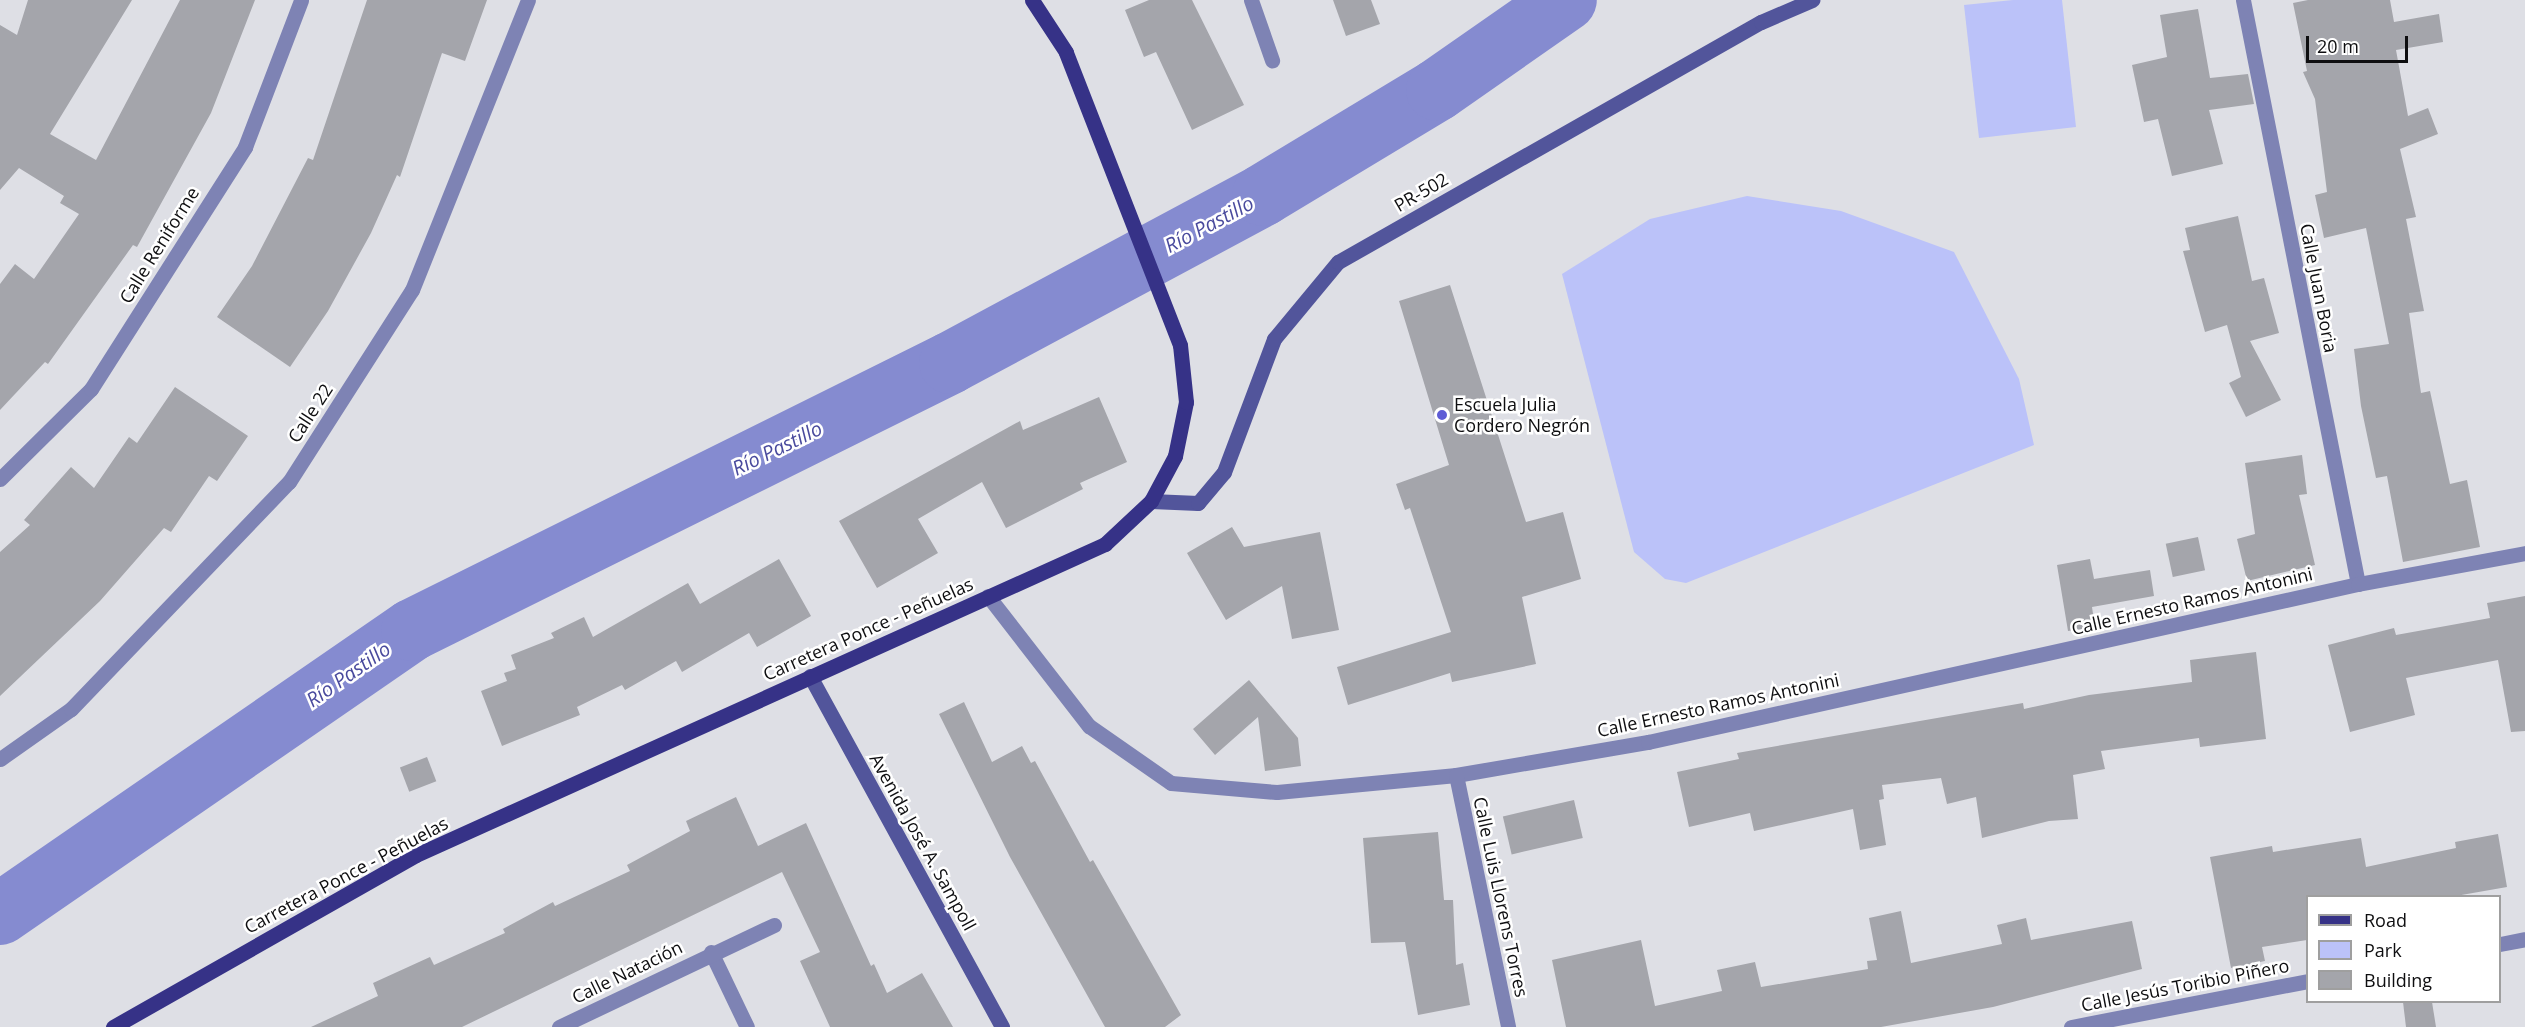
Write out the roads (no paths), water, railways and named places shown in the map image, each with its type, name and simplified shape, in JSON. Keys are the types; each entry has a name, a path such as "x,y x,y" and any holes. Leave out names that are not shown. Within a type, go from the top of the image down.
{"main road":[{"name":"Carretera Ponce - Peñuelas","path":"113,1027 416,855 1105,544 1151,501 1175,456 1186,402 1180,345 1066,52 1032,0"}],"street":[{"name":"Calle Reniforme","path":"0,479 91,389 245,147 301,0"},
{"name":"Calle 22","path":"0,759 71,709 289,482 412,290 528,0"},
{"path":"1251,0 1272,60"},
{"name":"PR-502","path":"1151,501 1198,503 1224,472 1274,339 1338,261 1761,22 1812,0"},
{"name":"Calle Juan Boria","path":"2243,0 2358,584"},
{"name":"Calle Ernesto Ramos Antonini","path":"988,596 1089,726 1171,783 1277,792 1456,775 1648,742 2358,584 2525,553"},
{"name":"Avenida José A. Sampoll","path":"810,676 1002,1027"},
{"name":"Calle Luis Llorens Torres","path":"1456,775 1508,1027"},
{"name":"Calle Natación","path":"560,1027 711,952 774,925"},
{"path":"2501,944 2525,939"},
{"name":"Calle Natación","path":"711,952 747,1027"},
{"name":"Calle Jesús Toribio Piñero","path":"2071,1027 2306,981"}],"waterway":[{"name":"Río Pastillo","path":"0,914 412,630 950,363 1263,195 1437,90 1566,0"}],"place":[{"name":"Escuela Julia Cordero Negrón","path":"1442,415"}]}
